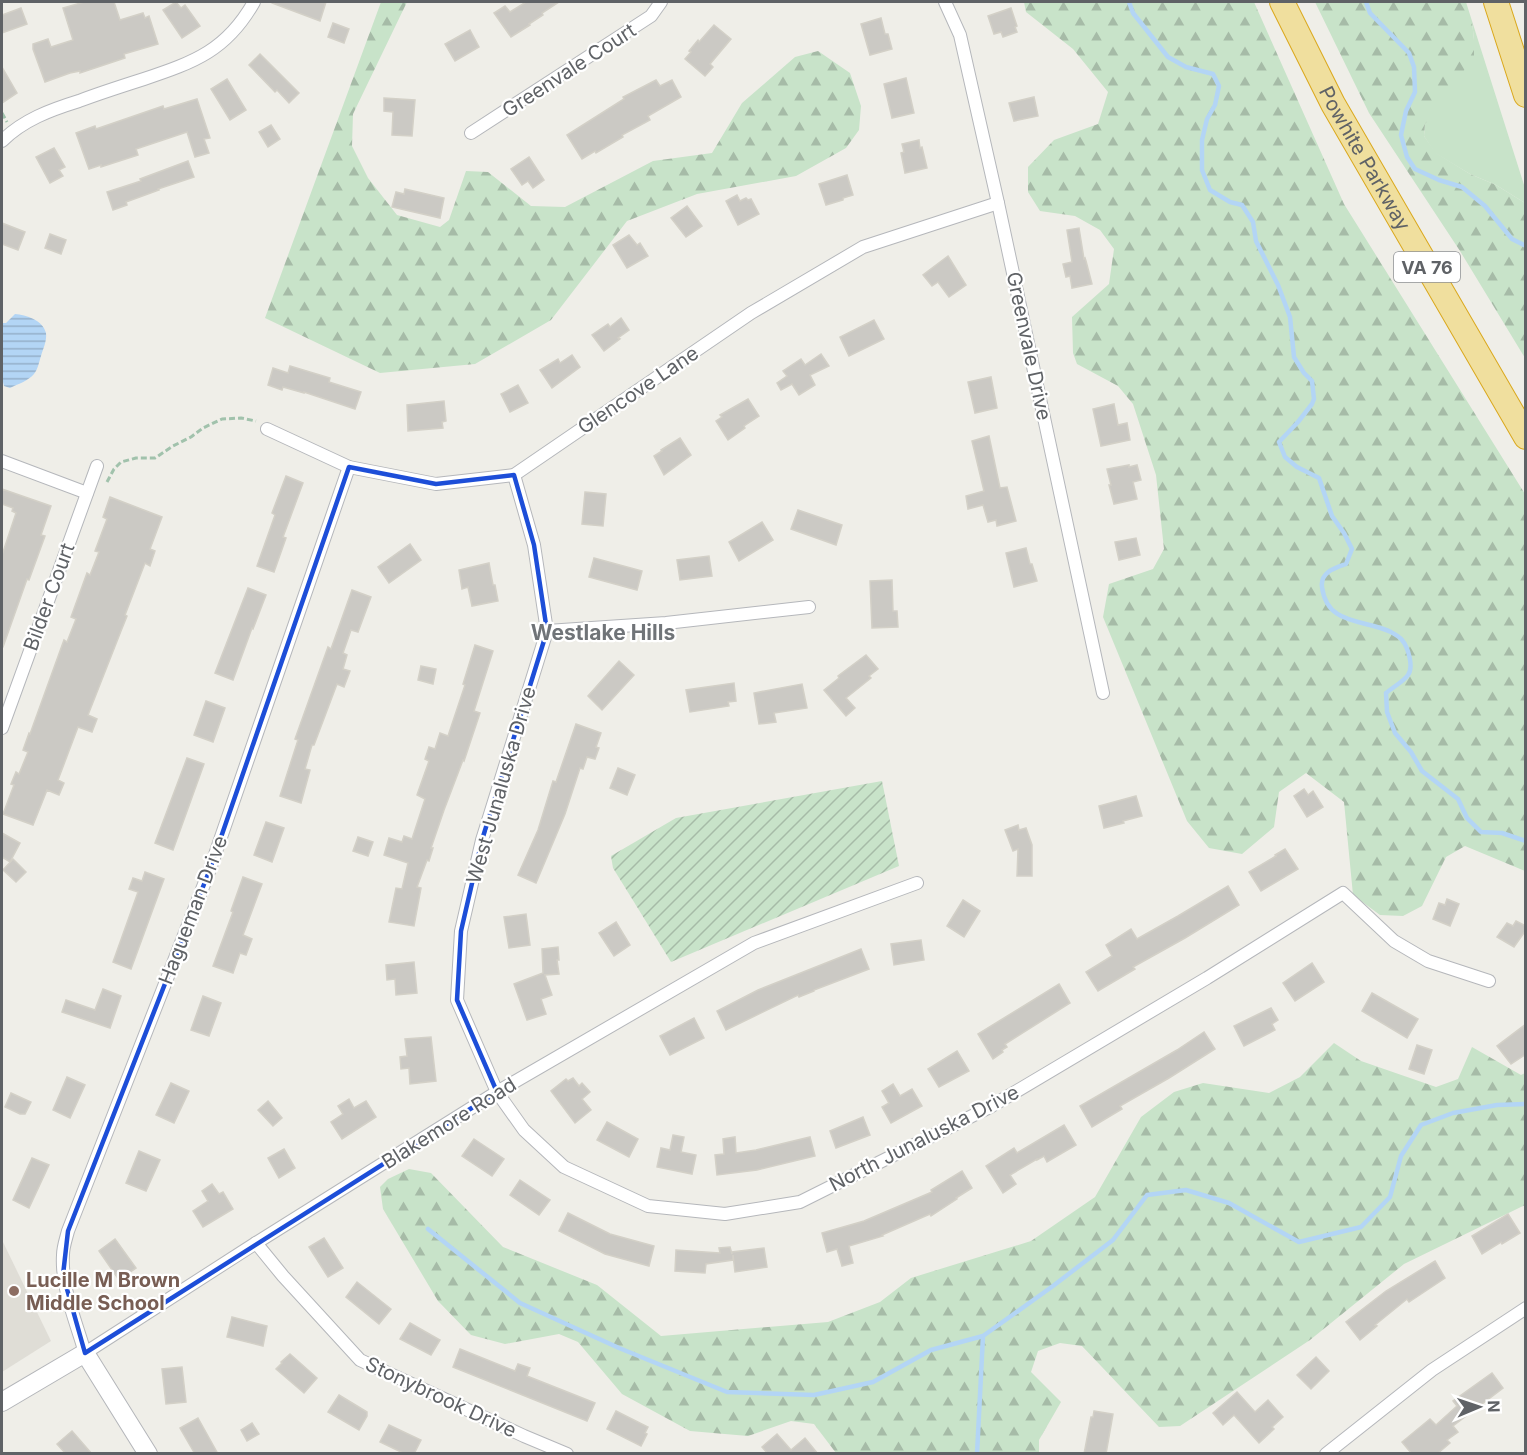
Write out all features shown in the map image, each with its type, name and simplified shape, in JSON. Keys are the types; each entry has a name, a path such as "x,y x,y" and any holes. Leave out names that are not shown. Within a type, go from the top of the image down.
{"highway":[{"name":"Powhite Parkway","path":"1282,2 1333,104 1526,437"},
{"path":"1496,2 1526,95"}],"street":[{"path":"2,141 10,132 43,113 173,70 200,58 213,50 231,33 254,2"},
{"name":"Greenvale Court","path":"471,133 651,16 661,2"},
{"name":"Greenvale Drive","path":"945,2 960,35 1103,693"},
{"name":"Glencove Lane","path":"267,429 349,467 436,484 514,475 752,313 863,247 998,203"},
{"path":"2,461 87,493"},
{"name":"Bilder Court","path":"2,728 97,466"},
{"name":"Hagueman Drive","path":"85,1353 63,1275 63,1253 68,1231 210,869 349,467"},
{"name":"West Junaluska Drive","path":"497,1092 457,1000 461,931 482,840 547,631 534,545 514,475"},
{"path":"547,631 666,623 809,607"},
{"name":"Blakemore Road","path":"2,1402 85,1353 497,1092 754,943 917,883"},
{"name":"North Junaluska Drive","path":"497,1092 524,1130 564,1167 648,1206 725,1214 800,1202 990,1107 1207,978 1343,893 1394,941 1428,961 1489,981"},
{"name":"Stonybrook Drive","path":"256,1243 360,1360 567,1454"},
{"path":"1326,1454 1432,1370 1526,1308"},
{"path":"85,1353 148,1454"}],"path":[{"path":"107,482 121,462 136,458 155,458 222,419 241,418 257,421 267,429"}],"highlighted area":[{"path":"349,467 436,484 514,475 534,545 547,631 482,840 461,931 457,1000 497,1092 85,1353 63,1275 68,1231 210,869"}],"shaded area":[{"name":"Lucille M Brown Middle School","path":"2,1240 51,1341 2,1372"}],"green space":[{"path":"381,2 407,2 353,114 352,146 368,178 397,215 440,227 449,220 466,171 488,172 531,206 565,207 653,161 712,153 742,103 795,57 818,51 850,73 861,106 859,130 846,148 796,176 697,194 627,221 551,320 475,364 380,373 265,318"},
{"path":"1024,2 1254,2 1344,204 1525,494 1525,871 1465,846 1446,857 1422,906 1403,916 1380,915 1353,895 1344,802 1306,773 1279,792 1274,827 1242,854 1209,848 1187,821 1103,617 1109,584 1153,569 1164,549 1156,475 1133,404 1118,386 1077,364 1073,353 1072,317 1109,284 1114,249 1100,230 1075,216 1040,211 1028,192 1028,167 1054,140 1098,124 1108,92 1073,49 1026,12"},
{"path":"1315,2 1466,2 1472,21 1474,57 1425,124 1424,136 1436,153 1525,203 1525,358 1460,251 1369,113"},
{"path":"1472,21 1525,188 1525,203 1435,153 1424,136 1425,124 1474,40"},
{"path":"882,781 899,866 671,962 613,868 611,856 676,818"},
{"path":"1334,1043 1361,1061 1436,1087 1458,1079 1472,1047 1521,1075 1525,1073 1525,1205 1404,1264 1310,1340 1180,1426 1159,1427 1082,1346 1060,1343 1038,1351 1031,1372 1061,1402 1039,1440 1039,1453 836,1453 814,1424 791,1421 748,1436 690,1431 622,1394 578,1342 559,1334 505,1344 471,1335 438,1301 383,1209 380,1187 388,1179 409,1169 431,1173 503,1247 597,1285 661,1336 828,1322 880,1302 911,1278 1031,1241 1095,1197 1141,1117 1174,1092 1203,1083 1269,1093 1300,1077"}],"water":[{"path":"15,314 38,322 44,328 46,336 35,372 26,380 10,388 4,386 2,378 2,323 6,323"}],"building":[{"path":"84,2 114,2 120,20 143,13 145,18 149,16 158,44 124,54 125,58 45,82 33,44 48,39 51,47 73,40 63,8"},
{"path":"176,2 181,8 185,5 200,26 182,38 163,10"},
{"path":"272,2 326,2 320,21"},
{"path":"526,2 559,2 511,37 494,13 505,6 510,12"},
{"path":"21,8 27,24 2,33 2,15"},
{"path":"1011,8 1017,32 1003,37 1001,32 994,34 988,16"},
{"path":"881,18 892,49 870,55 861,24"},
{"path":"333,23 349,29 344,43 328,37"},
{"path":"714,25 731,39 710,64 713,67 705,76 685,59 698,40 699,42"},
{"path":"470,30 479,47 455,61 445,44"},
{"path":"260,54 299,93 289,103 249,65"},
{"path":"2,67 17,93 2,103"},
{"path":"906,78 914,113 892,118 884,84"},
{"path":"227,79 246,110 230,120 211,89"},
{"path":"656,80 660,86 672,80 681,97 648,116 650,120 622,135 623,137 582,159 567,135 624,99 623,97"},
{"path":"1034,97 1038,116 1014,121 1009,103"},
{"path":"384,98 415,100 412,136 392,135 393,112 384,111"},
{"path":"197,99 210,138 204,139 209,153 195,157 187,132 136,149 138,155 89,169 76,133 95,126 96,129 163,106 164,109"},
{"path":"271,125 280,139 268,147 259,132"},
{"path":"919,140 927,168 905,173 901,153 904,152 902,144"},
{"path":"54,148 65,167 59,170 63,176 50,183 36,157"},
{"path":"529,157 544,180 533,188 528,181 522,185 511,169"},
{"path":"188,161 194,177 126,202 127,205 113,210 107,192 141,181 140,179"},
{"path":"847,175 853,195 826,205 819,184"},
{"path":"405,189 444,198 440,218 392,207 396,192 404,194"},
{"path":"737,195 740,201 746,198 751,199 759,214 738,225 726,201"},
{"path":"687,206 702,226 686,237 671,218"},
{"path":"2,223 25,232 18,250 2,244"},
{"path":"1079,228 1084,259 1092,284 1072,288 1070,276 1066,277 1063,264 1072,262 1067,230"},
{"path":"50,234 66,240 61,254 45,248"},
{"path":"629,235 637,245 640,243 648,256 627,268 613,245"},
{"path":"948,256 966,285 949,297 938,282 932,286 923,275"},
{"path":"621,318 629,330 604,351 592,335 608,324 610,327"},
{"path":"874,320 884,339 849,356 840,337"},
{"path":"821,354 829,366 810,375 815,385 799,395 792,384 781,390 777,383 787,376 783,371 801,359 805,365"},
{"path":"572,355 580,367 552,388 540,370 558,359 560,363"},
{"path":"290,366 330,378 329,382 361,392 355,409 304,392 283,387 282,390 268,385 273,368 288,373"},
{"path":"991,377 997,408 975,413 968,382"},
{"path":"518,385 528,403 510,412 501,394"},
{"path":"748,399 759,416 728,440 716,421 722,417 720,415"},
{"path":"444,401 446,421 442,422 443,428 408,431 407,405"},
{"path":"1114,404 1118,425 1127,423 1130,440 1101,446 1093,409"},
{"path":"989,436 1000,488 1007,487 1016,521 997,526 996,520 988,522 983,505 968,509 966,496 984,491 972,441"},
{"path":"680,438 691,455 664,475 654,456"},
{"path":"1129,465 1129,467 1137,465 1141,480 1133,482 1137,499 1114,504 1107,469"},
{"path":"286,476 303,483 283,537 286,538 274,572 257,566 275,515 272,513"},
{"path":"2,489 51,506 41,535 45,536 3,647 2,555 16,513 12,511 13,508 2,504"},
{"path":"585,492 606,494 603,526 582,524"},
{"path":"110,497 162,517 150,549 155,551 150,566 145,563 88,715 97,719 92,732 78,727 58,780 64,783 59,795 47,790 33,825 3,814 14,785 11,784 16,772 19,774 28,752 23,750 29,733 64,640 67,642 76,619 71,617 87,573 90,575 99,552 95,551 107,519 103,517"},
{"path":"798,510 842,525 836,545 791,529"},
{"path":"762,522 773,540 739,561 729,542"},
{"path":"1136,538 1140,555 1119,560 1115,542"},
{"path":"410,544 421,560 389,583 378,567"},
{"path":"1026,548 1037,581 1014,587 1006,553"},
{"path":"709,556 712,576 680,580 677,560"},
{"path":"594,558 642,571 637,590 589,577"},
{"path":"489,563 498,601 472,606 468,587 462,589 459,570"},
{"path":"892,580 893,611 897,611 898,627 872,628 870,581"},
{"path":"248,588 266,595 233,680 215,673"},
{"path":"352,590 371,597 358,632 351,630 343,653 347,655 343,669 350,671 344,687 337,684 314,745 312,745 305,769 310,770 301,803 280,796 298,740 295,739 328,647 331,649"},
{"path":"475,645 493,651 474,711 480,713 444,810 429,861 427,860 417,887 421,888 414,926 389,922 396,888 402,889 408,863 384,855 389,838 402,842 404,836 412,839 425,799 417,795 429,761 425,759 429,747 435,749 440,733 448,736"},
{"path":"866,655 878,669 869,676 871,678 846,698 855,708 846,716 824,690"},
{"path":"619,661 634,675 602,710 588,696"},
{"path":"421,666 436,669 433,684 418,680"},
{"path":"734,683 736,701 728,702 729,706 690,712 686,690"},
{"path":"802,684 807,708 774,713 776,722 759,724 754,693"},
{"path":"206,701 225,708 213,742 194,735"},
{"path":"576,724 601,733 596,747 599,748 595,759 587,757 583,769 580,768 565,814 536,883 518,875 538,830 553,781 556,782"},
{"path":"187,758 204,764 173,850 155,843"},
{"path":"618,768 635,775 627,795 610,788"},
{"path":"1304,789 1308,795 1313,791 1323,807 1307,817 1294,796"},
{"path":"1136,796 1142,816 1104,828 1099,806"},
{"path":"266,822 284,828 272,862 254,855"},
{"path":"1018,825 1019,830 1026,828 1032,845 1032,876 1017,876 1018,849 1013,851 1005,830"},
{"path":"2,833 20,843 10,862 2,857"},
{"path":"358,837 373,842 368,856 353,851"},
{"path":"1285,849 1298,869 1261,891 1249,872"},
{"path":"13,859 26,872 16,882 3,870"},
{"path":"145,872 164,879 131,969 113,962 138,892 129,889 133,878 142,881"},
{"path":"243,877 262,884 243,935 252,939 246,955 240,953 233,973 213,966"},
{"path":"1228,886 1239,905 1133,967 1135,969 1098,991 1086,972 1112,956 1106,945 1131,929 1137,939"},
{"path":"1447,899 1459,904 1450,926 1433,919 1439,903 1445,905"},
{"path":"963,900 980,911 964,937 947,926"},
{"path":"526,914 530,945 509,948 504,917"},
{"path":"1516,921 1526,926 1526,930 1514,947 1497,937 1507,923 1513,926"},
{"path":"616,922 630,945 614,956 599,933"},
{"path":"921,940 924,960 894,965 891,944"},
{"path":"558,947 559,974 545,975 552,995 541,999 546,1014 527,1020 514,984 543,973 542,949"},
{"path":"861,949 869,969 799,997 798,995 726,1030 717,1011 758,990"},
{"path":"414,962 417,993 396,995 395,979 387,980 386,965"},
{"path":"1312,963 1324,982 1295,1001 1283,983"},
{"path":"1059,984 1070,1003 1005,1044 1007,1047 1002,1050 1003,1052 993,1059 978,1034"},
{"path":"103,989 121,996 110,1028 62,1012 66,1000 95,1010"},
{"path":"1372,993 1418,1019 1407,1038 1362,1011"},
{"path":"203,996 221,1003 209,1036 191,1030"},
{"path":"1271,1008 1278,1020 1272,1024 1275,1030 1244,1046 1234,1026"},
{"path":"694,1018 704,1038 670,1055 660,1036"},
{"path":"1526,1024 1526,1054 1511,1064 1497,1046"},
{"path":"1204,1032 1215,1049 1120,1106 1122,1109 1092,1127 1080,1106"},
{"path":"431,1037 436,1081 410,1084 409,1068 401,1069 400,1057 407,1056 405,1039"},
{"path":"1417,1045 1432,1050 1424,1074 1409,1069"},
{"path":"957,1051 969,1071 939,1087 928,1069"},
{"path":"67,1077 85,1085 70,1118 53,1110"},
{"path":"573,1078 579,1086 582,1083 590,1092 582,1099 591,1110 575,1123 551,1091 566,1079 568,1081"},
{"path":"171,1083 189,1091 174,1123 156,1115"},
{"path":"893,1084 900,1096 912,1089 922,1106 891,1123 882,1107 889,1103 882,1091"},
{"path":"11,1093 31,1102 25,1114 5,1107"},
{"path":"349,1099 354,1108 366,1101 376,1117 342,1139 331,1122 343,1114 338,1106"},
{"path":"268,1101 282,1118 273,1126 258,1110"},
{"path":"863,1117 870,1135 836,1148 830,1131"},
{"path":"607,1122 638,1139 629,1157 597,1140"},
{"path":"1064,1125 1076,1145 1047,1162 1044,1156 1010,1175 1016,1184 1003,1193 986,1166 1014,1148 1017,1153"},
{"path":"673,1135 684,1137 681,1152 696,1155 692,1174 657,1167 661,1148 670,1150"},
{"path":"735,1137 736,1153 810,1137 815,1156 757,1170 717,1175 715,1155 724,1154 723,1139"},
{"path":"474,1139 504,1159 492,1176 462,1156"},
{"path":"284,1149 295,1168 279,1178 268,1158"},
{"path":"139,1151 160,1160 146,1191 126,1183"},
{"path":"32,1158 49,1165 29,1208 13,1200"},
{"path":"962,1171 972,1188 931,1216 930,1214 883,1236 849,1246 853,1263 842,1266 837,1249 827,1252 822,1233 864,1221 932,1192 931,1190"},
{"path":"520,1180 550,1200 539,1215 510,1195"},
{"path":"212,1184 219,1194 223,1192 233,1209 203,1227 193,1211 208,1201 202,1191"},
{"path":"568,1213 610,1234 654,1246 649,1266 605,1254 559,1231"},
{"path":"1508,1214 1520,1233 1482,1254 1472,1236"},
{"path":"324,1238 343,1268 328,1277 309,1247"},
{"path":"115,1239 136,1268 119,1280 99,1251"},
{"path":"730,1247 732,1254 732,1252 764,1248 767,1267 735,1272 733,1255 733,1260 706,1264 705,1273 675,1271 676,1250 720,1253 719,1248"},
{"path":"1435,1261 1445,1278 1409,1302 1407,1299 1360,1340 1346,1322 1386,1291"},
{"path":"357,1282 391,1309 379,1324 346,1297"},
{"path":"232,1317 267,1326 263,1346 227,1337"},
{"path":"410,1323 440,1340 431,1355 400,1339"},
{"path":"460,1349 515,1371 518,1364 530,1368 527,1376 595,1403 587,1421 453,1367"},
{"path":"290,1354 317,1378 304,1393 276,1369"},
{"path":"1316,1357 1329,1371 1311,1389 1297,1375"},
{"path":"182,1367 186,1402 166,1404 162,1369"},
{"path":"1492,1373 1503,1388 1453,1426 1458,1432 1447,1440 1450,1443 1437,1454 1412,1454 1402,1442 1430,1419 1436,1425 1457,1406 1453,1401"},
{"path":"1237,1392 1255,1412 1268,1400 1283,1417 1259,1443 1234,1415 1223,1425 1213,1413"},
{"path":"339,1395 367,1412 359,1430 328,1412"},
{"path":"616,1411 648,1427 641,1446 607,1429"},
{"path":"1094,1411 1113,1414 1106,1454 1084,1454"},
{"path":"198,1418 218,1454 195,1454 180,1428"},
{"path":"252,1423 259,1434 247,1441 241,1430"},
{"path":"389,1425 421,1440 414,1454 405,1454 380,1442"},
{"path":"72,1431 92,1454 66,1454 57,1444"},
{"path":"777,1434 791,1450 805,1438 818,1454 768,1454 762,1447"}],"waterway":[{"path":"1129,2 1133,13 1168,57 1186,67 1213,74 1219,86 1215,105 1207,119 1202,140 1202,170 1210,190 1230,202 1242,205 1253,222 1256,241 1278,285 1290,317 1294,357 1312,381 1314,399 1312,404 1279,442 1285,457 1297,467 1319,478 1332,516 1352,549 1346,564 1329,571 1323,578 1322,587 1325,600 1339,615 1391,632 1404,643 1410,657 1410,671 1403,680 1386,693 1387,712 1395,733 1411,752 1422,771 1458,799 1467,818 1481,832 1502,833 1526,841"},
{"path":"1366,2 1370,13 1409,53 1414,67 1415,92 1406,111 1401,135 1407,157 1415,169 1462,187 1485,206 1512,239 1526,246"},
{"path":"428,1229 520,1303 619,1348 727,1392 814,1395 873,1382 931,1350 983,1336 1113,1240 1147,1195 1186,1190 1229,1203 1299,1242 1361,1227 1390,1197 1401,1156 1421,1125 1453,1113 1497,1105 1526,1104"},
{"path":"977,1454 983,1336"}],"place":[{"name":"Lucille M Brown Middle School","path":"14,1291"}],"district":[{"name":"Westlake Hills","path":"603,632"}]}
